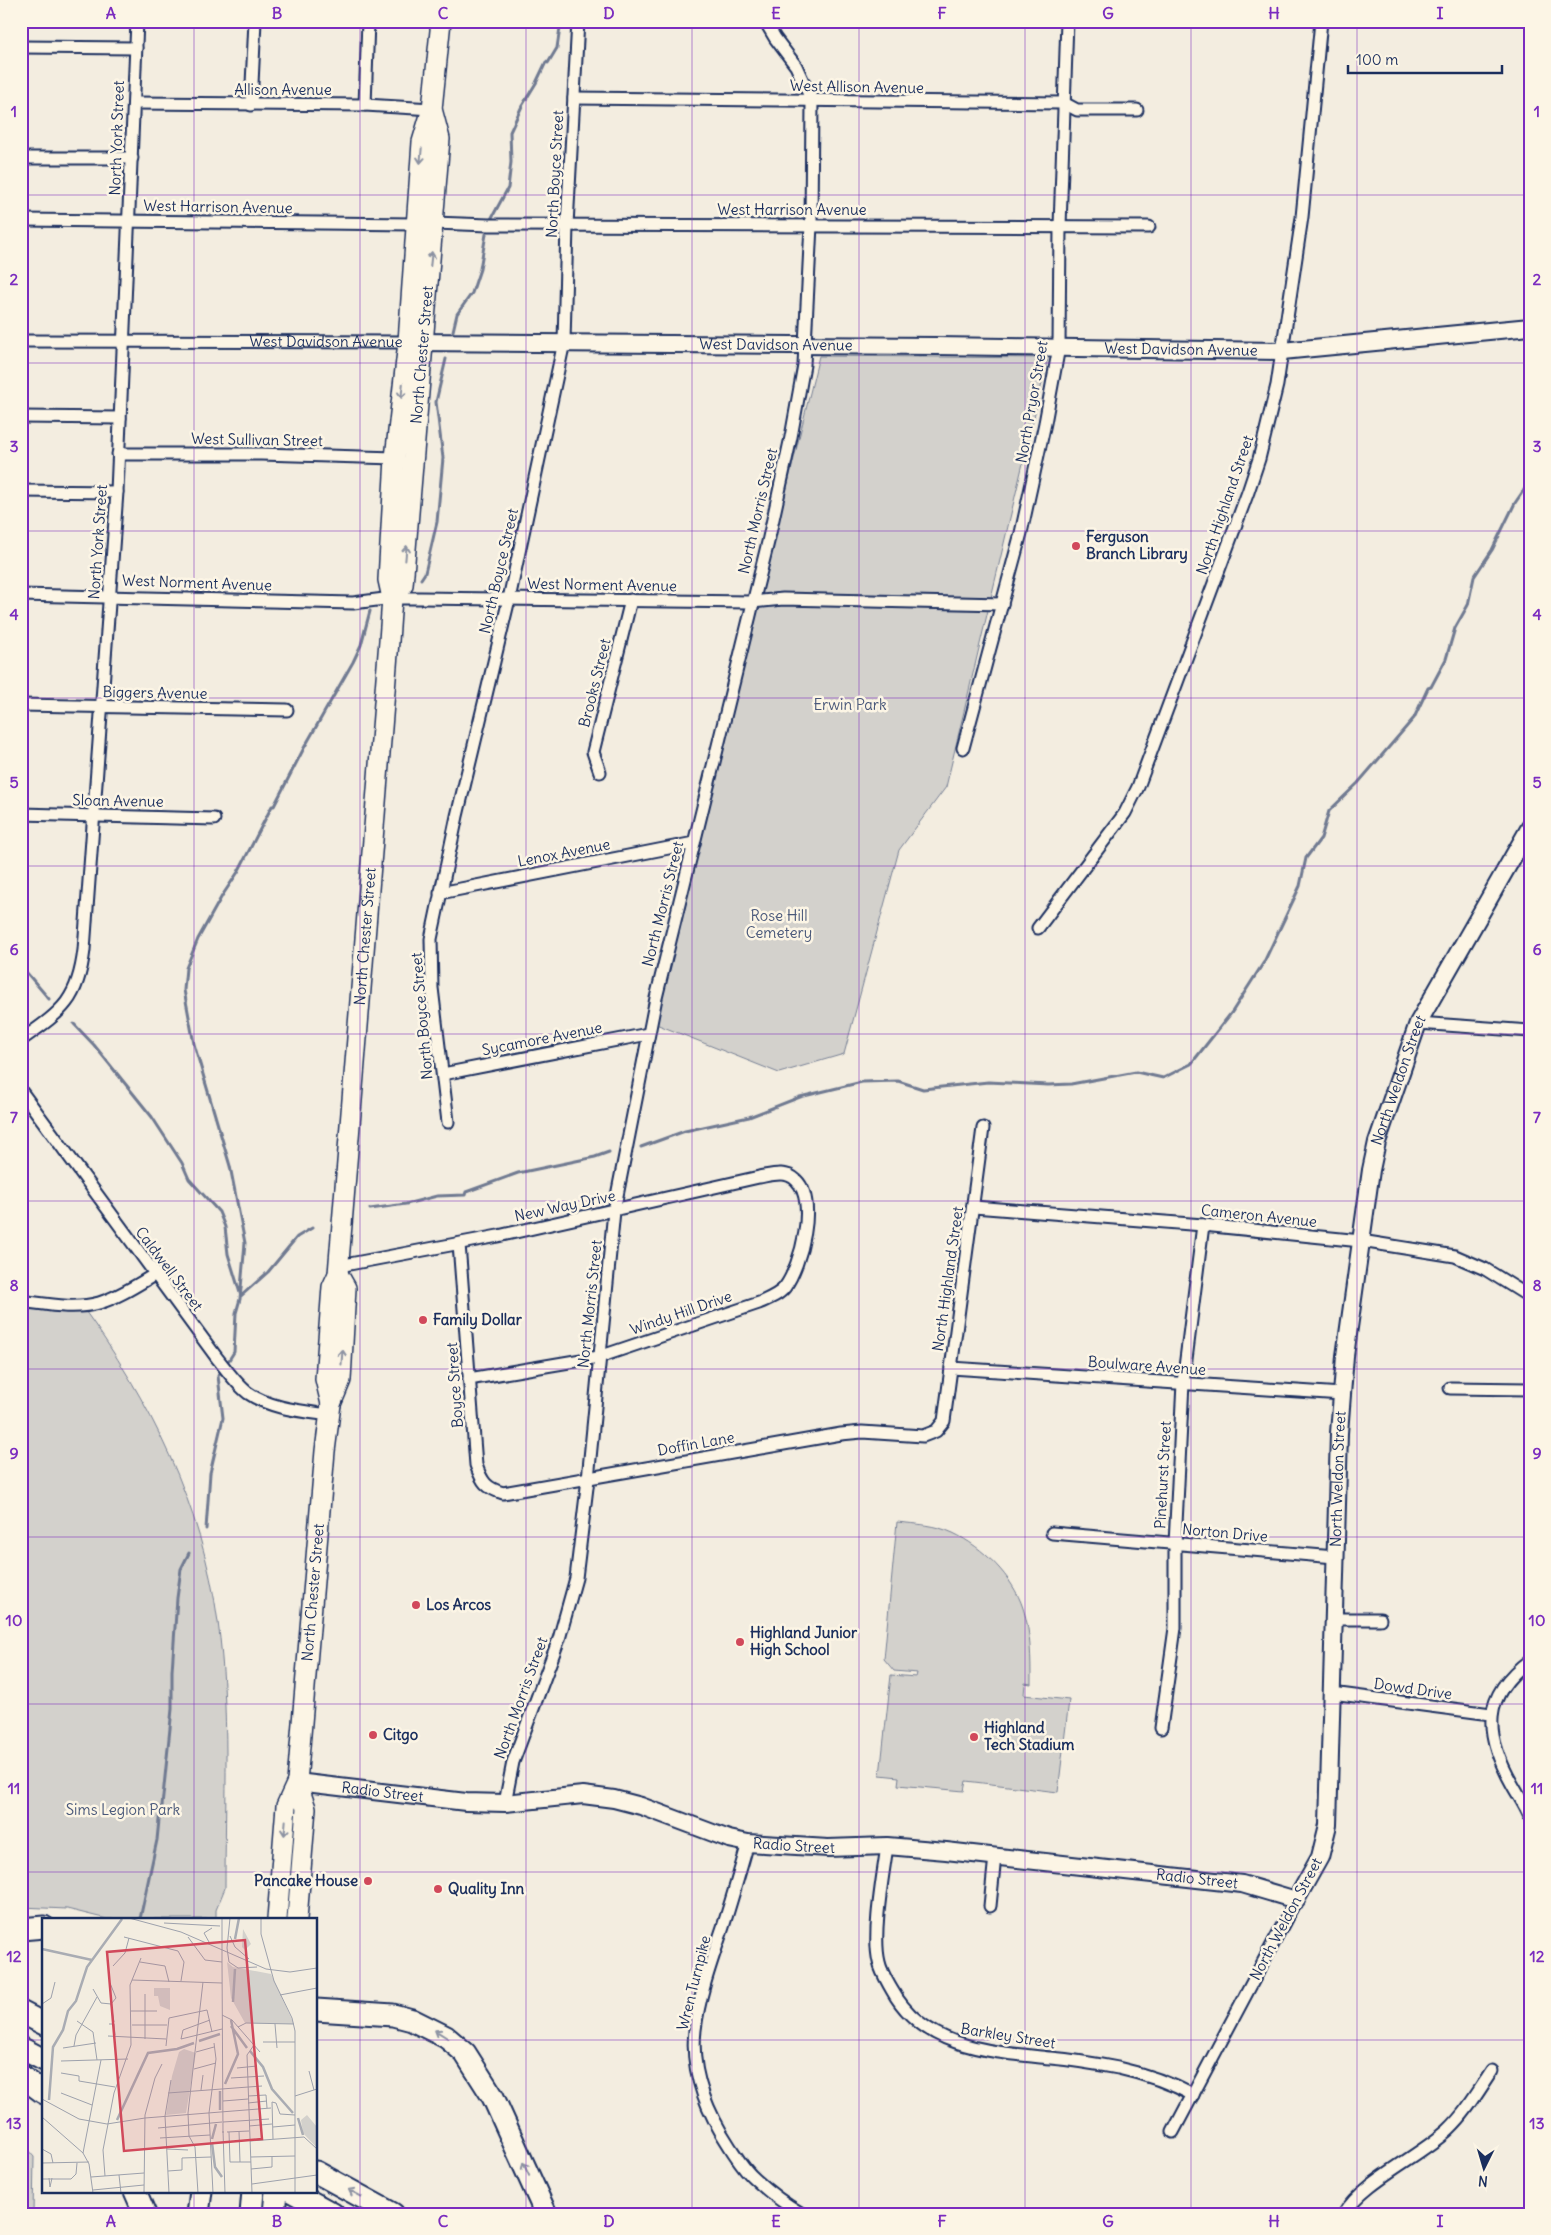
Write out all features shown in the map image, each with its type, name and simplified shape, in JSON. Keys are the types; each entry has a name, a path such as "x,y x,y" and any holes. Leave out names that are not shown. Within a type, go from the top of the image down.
{"highway":[{"path":"21,1929 42,1926"},
{"path":"318,1995 327,2000 380,2015"},
{"path":"318,2010 404,2018 427,2026 446,2037 472,2061 493,2097 546,2214"},
{"path":"21,2012 42,2023"},
{"path":"21,2048 42,2059"},
{"path":"21,2076 42,2092"},
{"path":"318,2173 393,2214"},
{"path":"135,2192 145,2214"},
{"path":"198,2214 201,2192"},
{"path":"251,2214 253,2192"},
{"path":"274,2214 276,2192"},
{"path":"293,2192 324,2209"}],"main road":[{"name":"North Chester Street","path":"392,598 403,585 415,342 415,224 422,142 432,109 441,21"},
{"name":"North Chester Street","path":"277,1918 286,1806 297,1782 330,1410 324,1379 332,1287 339,1270 392,598 388,580 395,458 434,223 440,139 432,109"},
{"name":"North Chester Street","path":"297,1782 306,1808 297,1918"}],"street":[{"name":"North York Street","path":"21,1040 51,1019 74,992 80,980 84,950 117,492 125,340 136,21"},
{"path":"251,105 255,21"},
{"path":"365,105 368,21"},
{"name":"North Boyce Street","path":"448,1122 430,955 431,939 457,816 509,599 564,342 567,225 578,21"},
{"name":"North Morris Street","path":"505,1803 513,1762 559,1639 576,1578 588,1479 614,1211 648,1034 791,437 806,345 811,226 812,101 796,66 765,21"},
{"name":"North Pryor Street","path":"962,748 1021,533 1059,347 1060,226 1067,21"},
{"name":"North Highland Street","path":"1038,928 1125,812 1138,787 1253,479 1277,385 1302,217 1321,21"},
{"path":"21,47 136,48"},
{"name":"West Allison Avenue","path":"574,98 1064,103 1077,110 1137,110"},
{"name":"Allison Avenue","path":"134,103 365,105 432,109"},
{"path":"21,158 132,158"},
{"name":"West Harrison Avenue","path":"21,220 415,224"},
{"name":"West Harrison Avenue","path":"434,223 1149,227"},
{"name":"West Davidson Avenue","path":"21,341 564,342 1282,351 1530,327"},
{"path":"21,417 120,418"},
{"name":"West Sullivan Street","path":"118,454 261,454 395,458"},
{"path":"21,491 117,492"},
{"name":"West Norment Avenue","path":"21,595 353,603 392,598 752,602 783,599 1002,604"},
{"name":"Brooks Street","path":"600,772 593,752 631,600"},
{"name":"Biggers Avenue","path":"21,705 287,710"},
{"name":"Sloan Avenue","path":"21,814 214,819"},
{"name":"North Weldon Street","path":"1173,2132 1320,1857 1328,1825 1339,1434 1342,1394 1371,1170 1377,1142 1418,1023 1530,827"},
{"name":"Lenox Avenue","path":"440,893 694,843"},
{"path":"1418,1023 1530,1031"},
{"name":"Sycamore Avenue","path":"443,1074 648,1034"},
{"name":"Caldwell Street","path":"21,1091 216,1358 248,1392 270,1404 284,1408 330,1410"},
{"name":"North Highland Street","path":"936,1431 944,1421 974,1207 982,1128"},
{"name":"New Way Drive","path":"339,1270 614,1211 759,1177 781,1173 795,1179"},
{"name":"Windy Hill Drive","path":"469,1379 599,1357 759,1303 776,1295 785,1288 799,1258 806,1224 802,1189 795,1179"},
{"name":"Cameron Avenue","path":"974,1207 1203,1225 1361,1241 1454,1256 1485,1269 1530,1297"},
{"name":"Pinehurst Street","path":"1161,1728 1174,1628 1175,1544 1183,1383 1203,1225"},
{"name":"Boyce Street","path":"459,1244 476,1465"},
{"path":"21,1301 70,1306 98,1303 122,1294 154,1275"},
{"name":"Boulware Avenue","path":"951,1368 1342,1394"},
{"path":"1450,1388 1530,1389"},
{"name":"Doffin Lane","path":"476,1465 481,1479 491,1490 503,1493 841,1434 862,1432 923,1436 936,1431"},
{"name":"Norton Drive","path":"1052,1533 1335,1557"},
{"path":"1333,1619 1380,1619"},
{"path":"1530,1660 1516,1670 1500,1690 1491,1714 1492,1732 1498,1757 1530,1817"},
{"name":"Dowd Drive","path":"1332,1693 1491,1714"},
{"name":"Radio Street","path":"297,1782 466,1802 505,1803 583,1795 614,1799 641,1806 729,1839 748,1843 828,1848 887,1846 995,1856 1242,1884 1296,1900"},
{"name":"Wren Turnpike","path":"748,1843 698,2015 695,2030 696,2064 703,2096 709,2111 744,2167 755,2180 780,2200 802,2214"},
{"name":"Barkley Street","path":"887,1846 879,1914 879,1962 895,1996 913,2018 926,2028 956,2043 1004,2053 1118,2068 1167,2082 1193,2095"},
{"path":"990,1906 995,1856"},
{"path":"1344,2214 1349,2205 1364,2191 1448,2130 1467,2109 1492,2071"}],"green space":[{"name":"Erwin Park","path":"819,356 1048,358 946,787 899,850 844,1054 779,1073 656,1024"},
{"name":"Sims Legion Park","path":"21,1301 81,1305 129,1378 169,1455 186,1495 200,1536 210,1579 222,1655 226,1755 225,1888 216,1910 216,1918 103,1918 67,1909 21,1907"},
{"path":"897,1522 940,1528 964,1539 986,1555 1012,1585 1026,1617 1029,1636 1031,1684 1025,1683 1024,1695 1069,1700 1058,1792 966,1781 964,1791 898,1785 899,1777 880,1775 891,1675 916,1677 917,1673 894,1671 884,1659"},
{"path":"21,2142 34,2157 33,2214 21,2214"}],"waterway":[{"path":"490,221 508,188 511,162 510,132 546,62 548,63 557,48 561,21"},
{"path":"453,331 457,314 472,293 480,269 486,234"},
{"path":"421,579 425,573 437,522 443,458 436,402 446,359"},
{"path":"641,1147 685,1131 749,1117 800,1097 862,1082 898,1081 923,1089 988,1082 1048,1085 1071,1084 1136,1072 1163,1078 1191,1064 1232,1012 1264,962 1300,886 1306,858 1321,838 1329,811 1358,783 1414,718 1428,688 1431,687 1446,659 1455,628 1468,605 1474,577 1492,550 1515,503 1530,481"},
{"path":"229,1360 234,1352 236,1313 240,1299 245,1243 230,1166 194,1044 184,990 186,968 198,939 238,872 272,806 274,806 304,748 353,662 361,645 370,611"},
{"path":"21,966 49,999"},
{"path":"74,1024 94,1045 152,1117 182,1163 189,1179 219,1212 225,1227 228,1254 240,1293"},
{"path":"370,1209 406,1204 437,1196 465,1195 466,1192 518,1173 595,1157 609,1152"},
{"path":"241,1296 268,1272 297,1237 312,1228"},
{"path":"206,1529 210,1473 223,1418 219,1374"},
{"path":"140,1918 157,1840 162,1806 172,1709 172,1671 177,1598 181,1569 189,1553"}],"place":[{"name":"Ferguson Branch Library","path":"1076,546"},
{"name":"Family Dollar","path":"423,1320"},
{"name":"Los Arcos","path":"416,1605"},
{"name":"Highland Junior High School","path":"740,1642"},
{"name":"Citgo","path":"373,1735"},
{"name":"Highland Tech Stadium","path":"974,1737"},
{"name":"Pancake House","path":"368,1881"},
{"name":"Quality Inn","path":"438,1889"}],"park label":[{"name":"Rose Hill Cemetery","path":"779,924"}]}
